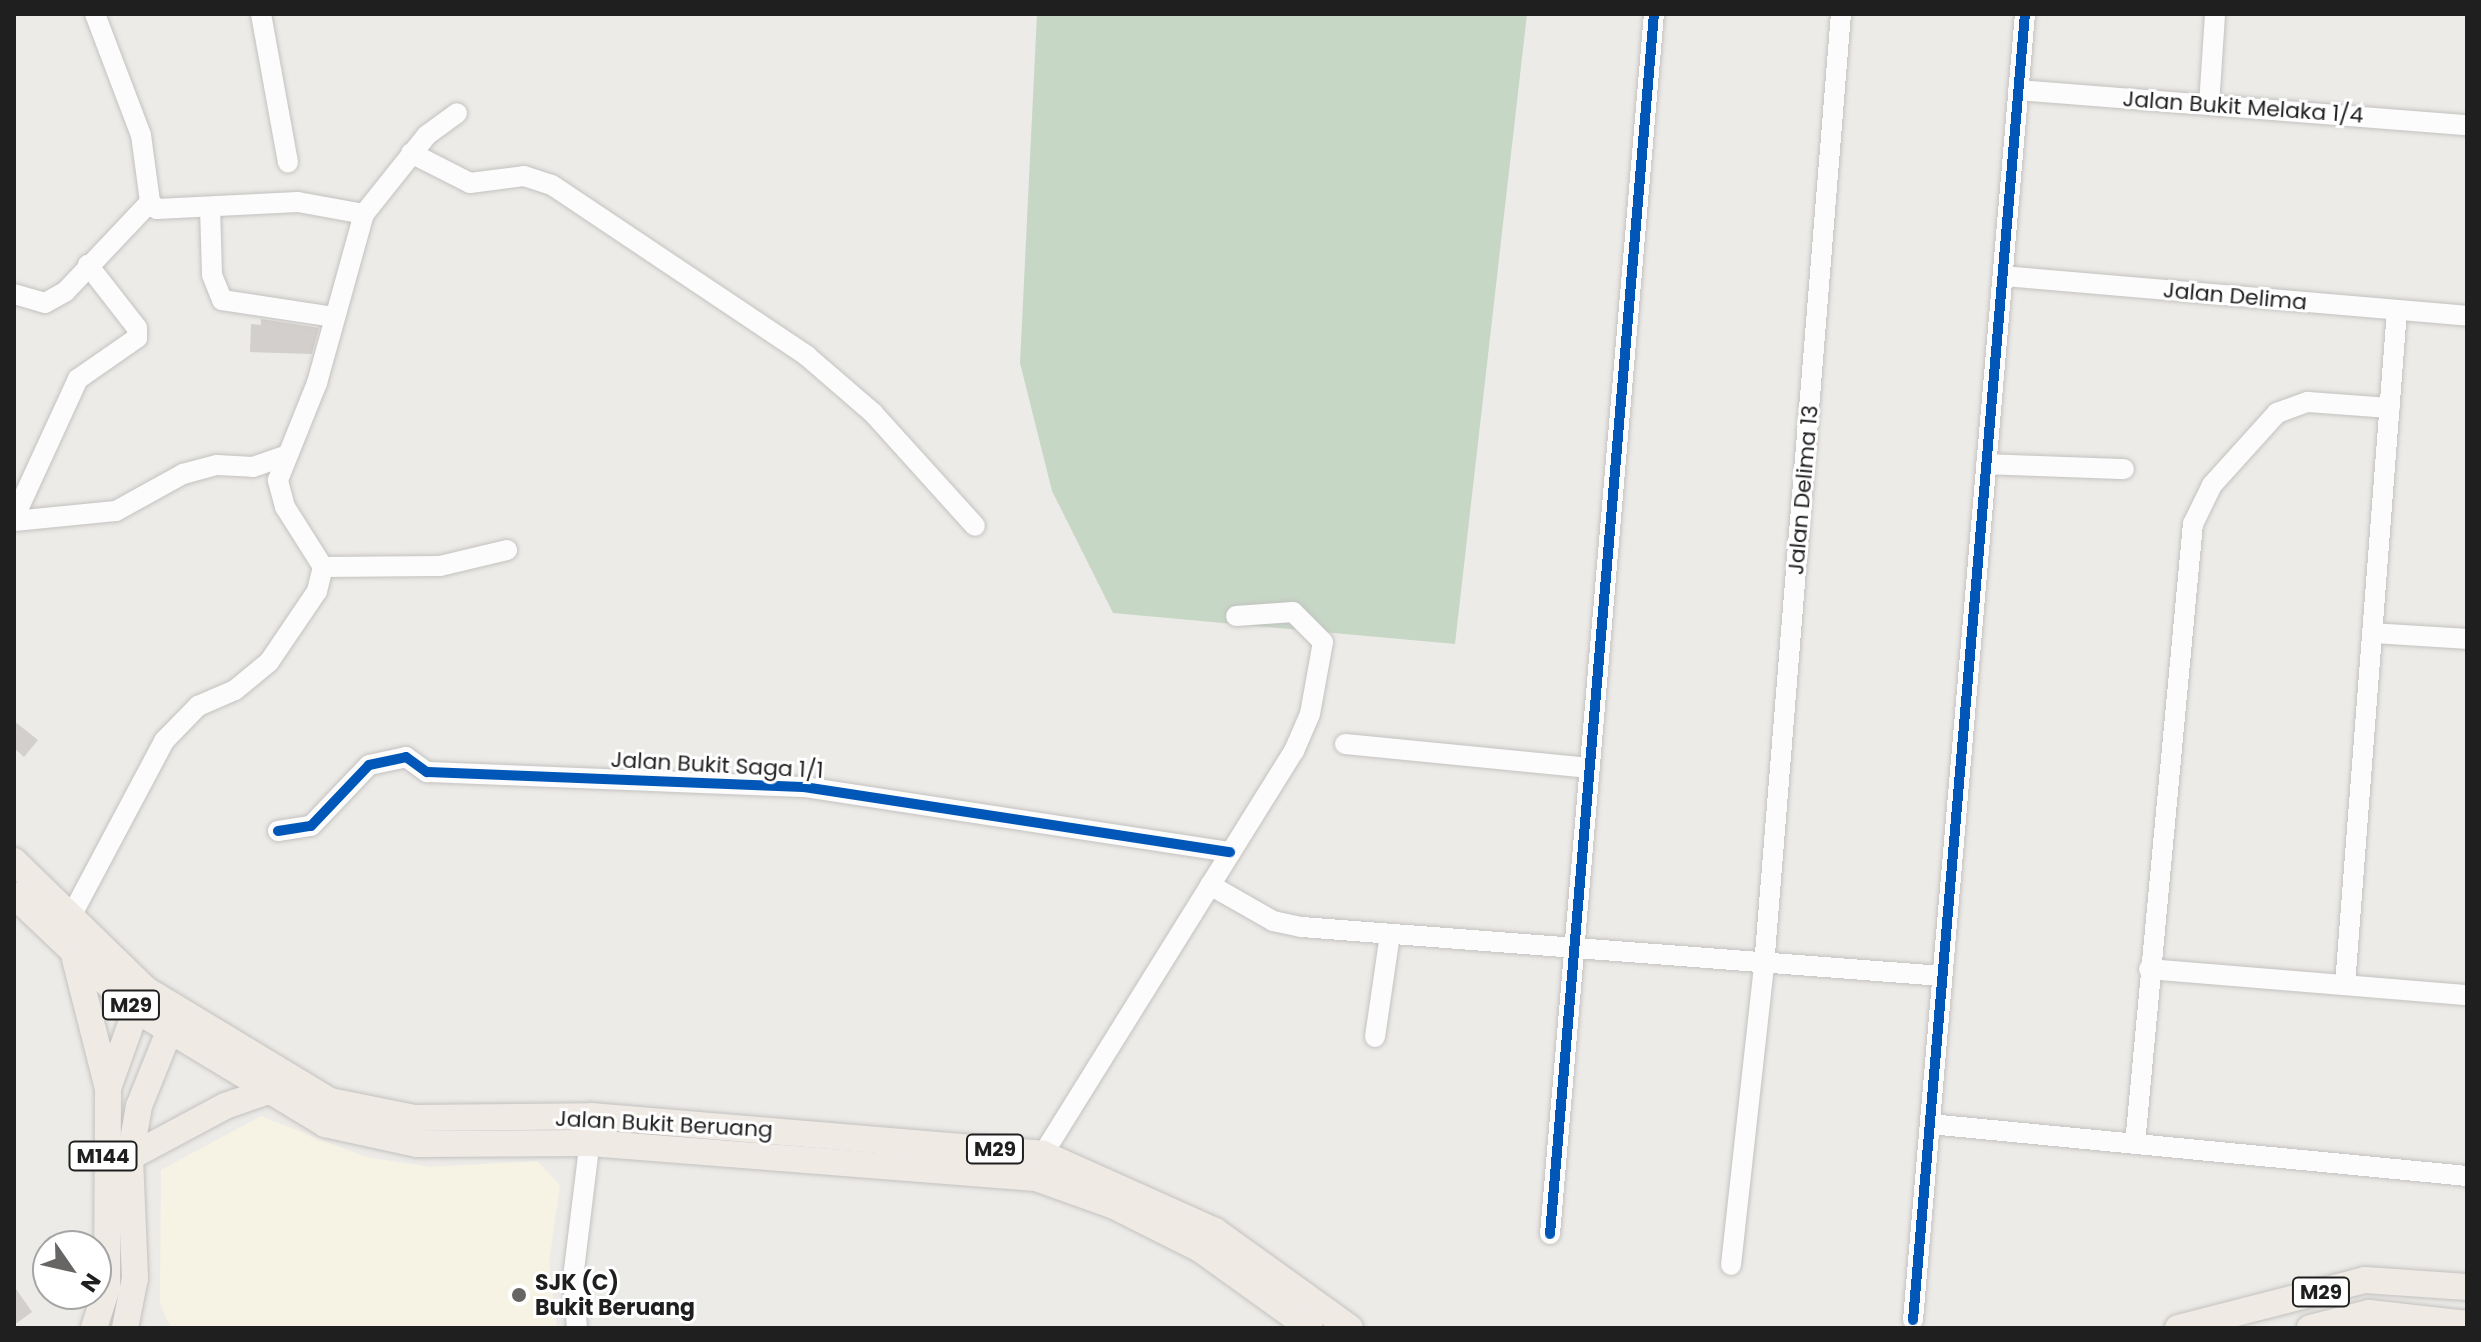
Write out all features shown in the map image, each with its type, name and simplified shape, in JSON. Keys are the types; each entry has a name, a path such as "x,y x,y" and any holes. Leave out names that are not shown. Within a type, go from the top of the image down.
{"main road":[{"name":"Jalan Bukit Beruang","path":"14,861 139,998"},
{"name":"Jalan Bukit Beruang","path":"14,895 75,959 139,998 266,1092 325,1124 372,1138 417,1144 590,1143 1036,1178 1112,1205 1200,1249 1310,1328"},
{"path":"75,959 108,1088"},
{"name":"M144","path":"94,1328 107,1288 108,1088 139,998"},
{"name":"Jalan Bukit Beruang","path":"172,1021 330,1101 374,1114 592,1116 1043,1154 1215,1231 1350,1328"},
{"name":"M144","path":"125,1328 135,1278 130,1157 139,1106 172,1021"},
{"path":"130,1157 225,1106 266,1092"},
{"name":"M29","path":"2178,1328 2365,1280 2467,1287"},
{"name":"M29","path":"2310,1328 2369,1313 2467,1327"}],"street":[{"path":"95,14 141,135 150,202 157,209 298,202 364,214"},
{"path":"261,14 288,163"},
{"path":"1550,1234 1654,14"},
{"name":"Jalan Delima 13","path":"1731,1265 1764,966 1841,14"},
{"path":"1913,1320 2025,14"},
{"path":"2209,105 2215,14"},
{"name":"Jalan Bukit Melaka 1/4","path":"2018,90 2467,125"},
{"path":"69,920 164,741 198,706 235,690 269,662 317,591 323,567 285,507 278,480 335,317 364,214 411,153 457,113"},
{"path":"411,153 470,183 524,176 552,185 807,356 873,413 975,526"},
{"path":"14,294 45,303 88,265 150,202"},
{"path":"210,207 212,275 222,300 335,317"},
{"path":"88,265 137,328 137,338 78,379 14,520 116,511 183,474 217,465 253,467 287,455"},
{"name":"Jalan Delima","path":"2003,276 2467,316"},
{"path":"2345,985 2397,310"},
{"path":"2135,1144 2190,545 2201,503 2277,413 2308,402 2390,408"},
{"path":"1986,464 2124,469"},
{"path":"323,567 440,566 507,550"},
{"path":"1043,1154 1294,751 1310,714 1323,642 1293,612 1236,616"},
{"path":"2372,633 2467,639"},
{"path":"1345,744 1590,768"},
{"name":"Jalan Bukit Saga 1/1","path":"278,831 311,826 369,765 406,757 427,772 804,787 1230,852"},
{"path":"1210,885 1273,921 1764,966 1942,976"},
{"path":"1375,1037 1390,934"},
{"path":"2149,969 2467,995"},
{"path":"577,1328 573,1278 592,1116"},
{"path":"1930,1124 2467,1176"}],"shaded area":[{"path":"261,1116 365,1157 430,1167 537,1161 560,1185 549,1262 557,1328 171,1328 160,1304 161,1170"}],"green space":[{"path":"1037,14 1527,14 1455,644 1113,613 1052,491 1020,363"}],"building":[{"path":"261,319 319,328 312,354 250,352 251,324 261,325"},
{"path":"14,721 38,740 24,757 14,748"},
{"path":"14,1286 32,1312 14,1325"}],"cycle path":[{"path":"1550,1234 1654,14"},
{"path":"1913,1320 2025,14"},
{"path":"278,831 311,826 369,765 406,757 427,772 804,787 1230,852"}],"place":[{"name":"SJK (C) Bukit Beruang","path":"519,1295"}]}
